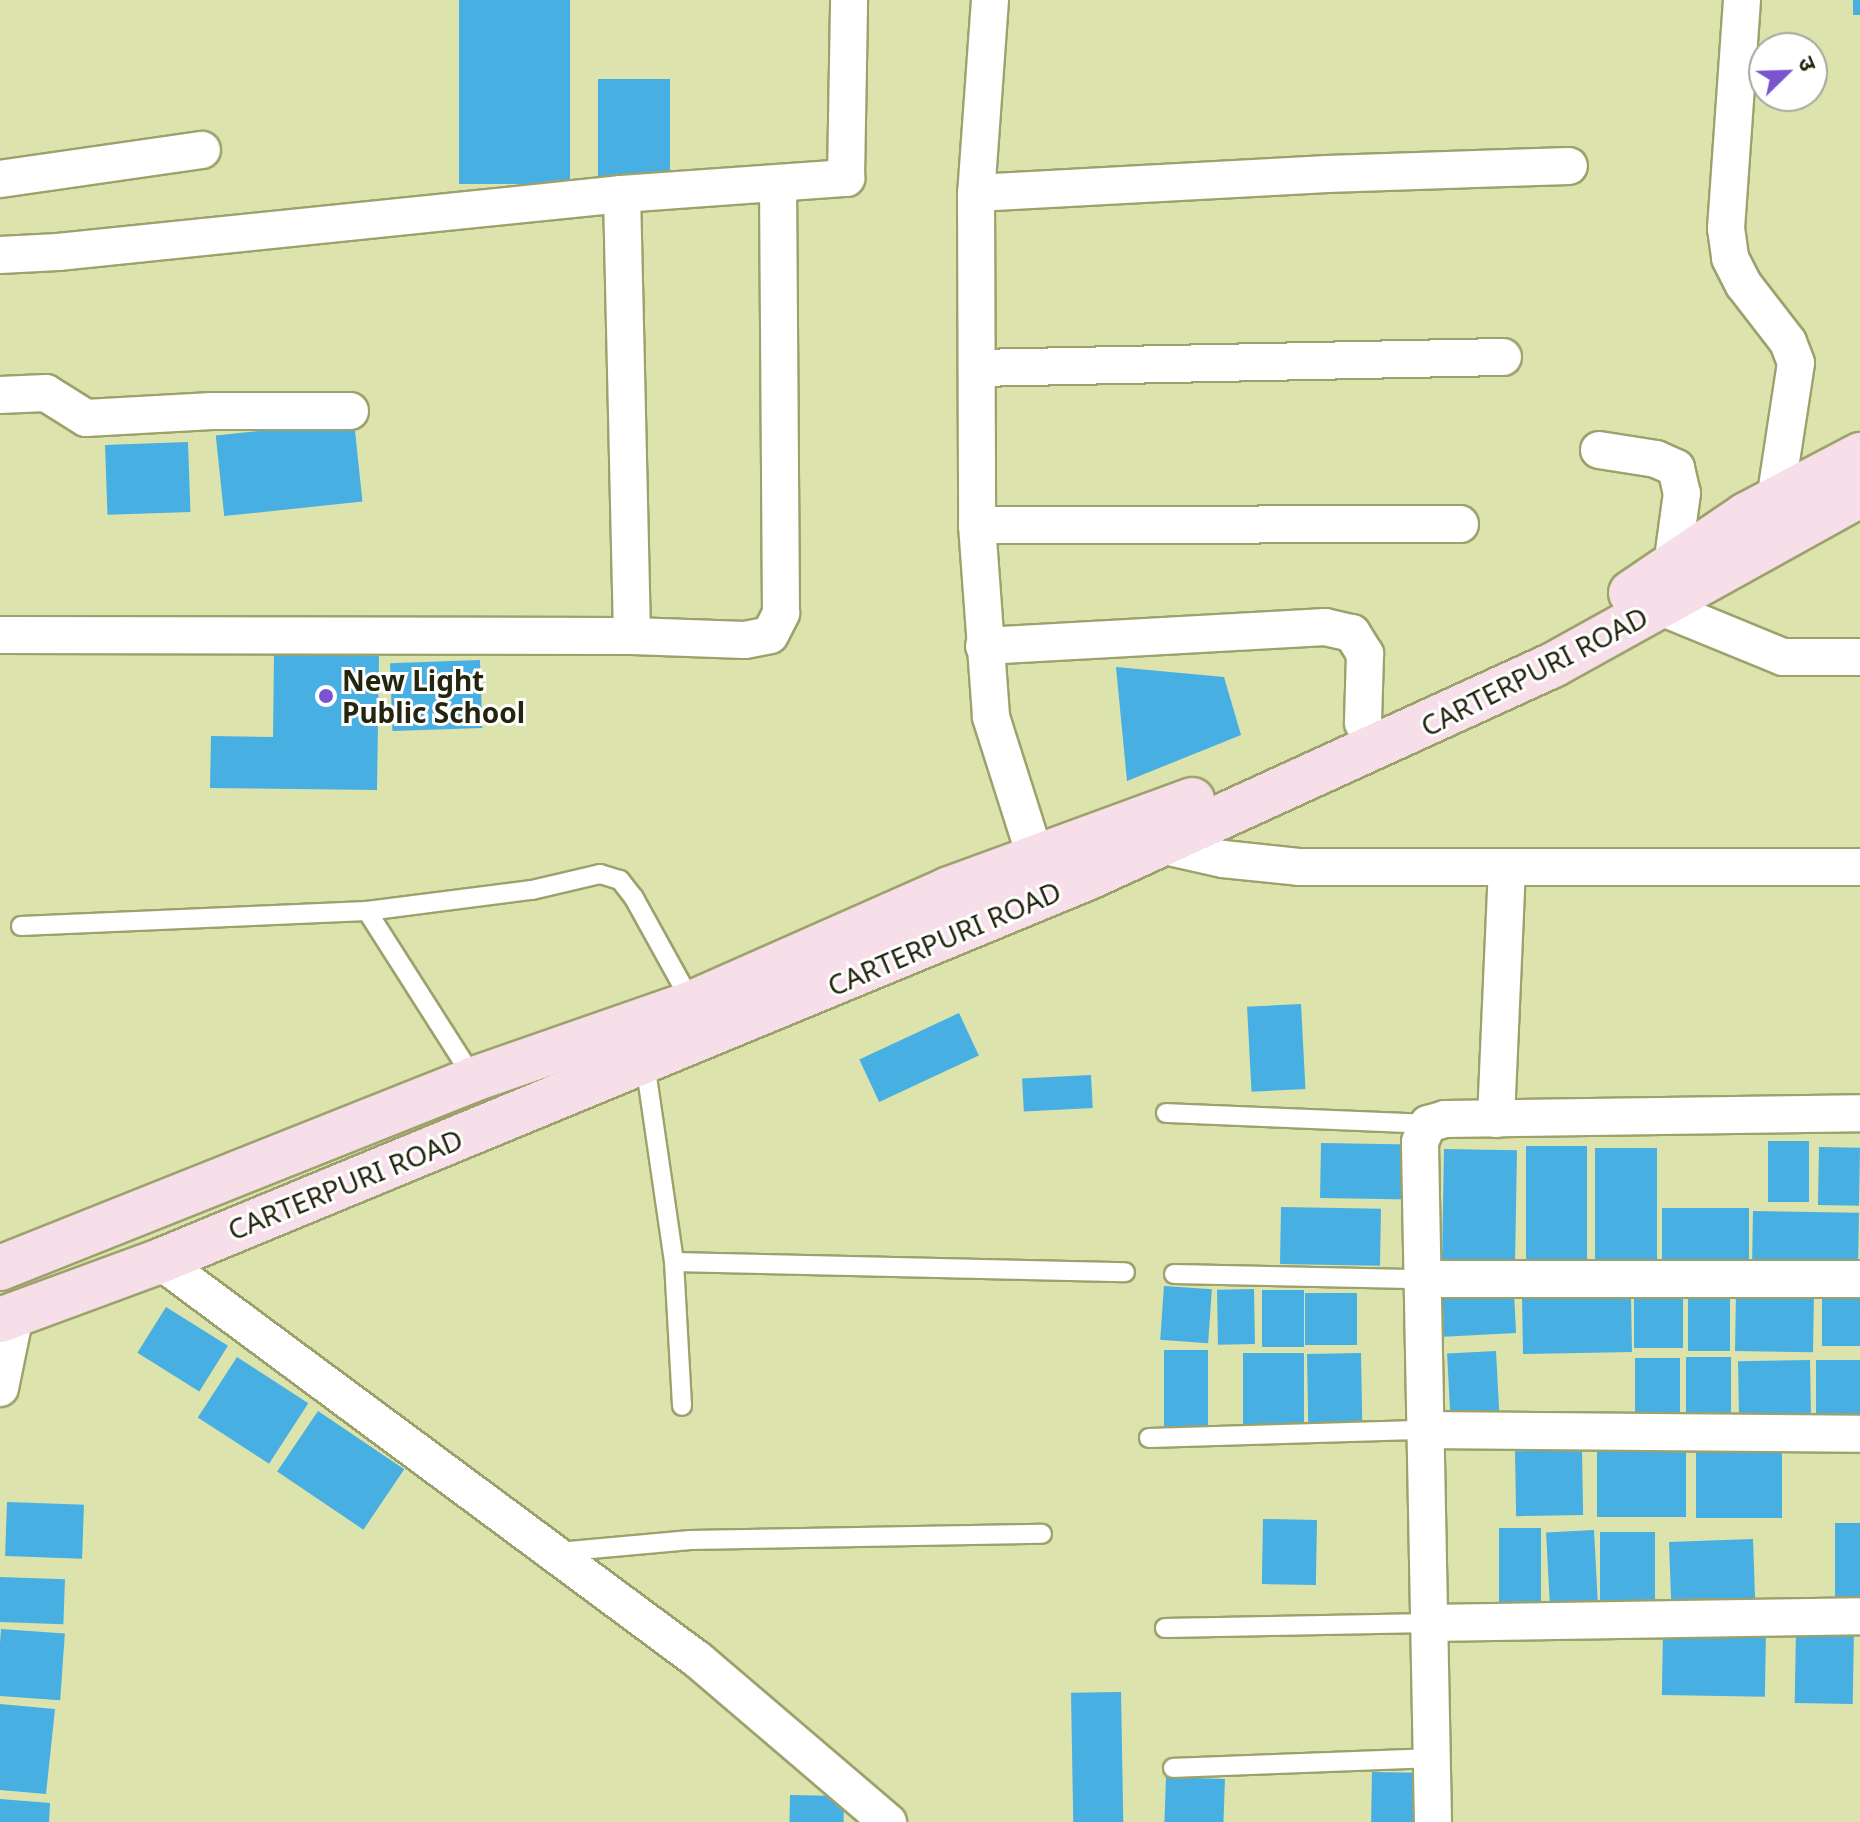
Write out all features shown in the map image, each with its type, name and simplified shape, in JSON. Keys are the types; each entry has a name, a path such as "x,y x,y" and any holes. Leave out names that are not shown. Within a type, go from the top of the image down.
{"main road":[{"name":"CARTERPURI ROAD","path":"8,1255 474,1079 692,1003 895,912 1035,856 1124,827 1248,778 1589,618 1775,500 1860,455"},
{"name":"CARTERPURI ROAD","path":"7,1318 160,1261 645,1063 1160,845 1468,706 1661,607 1860,495"}],"street":[{"path":"0,255 58,252 622,194 846,178 849,0"},
{"path":"990,0 976,193 977,525 991,717 1035,856"},
{"path":"1742,0 1726,228 1730,258 1744,285 1788,342 1796,363 1775,500"},
{"path":"0,179 202,150"},
{"path":"976,193 1327,174 1569,166"},
{"path":"0,635 632,636 745,640 770,635 781,613 778,183"},
{"path":"622,194 632,636"},
{"path":"977,368 1503,357"},
{"path":"0,395 46,393 86,418 212,411 350,411"},
{"path":"1599,450 1656,459 1676,468 1682,493 1672,566"},
{"path":"977,525 1460,524"},
{"path":"1661,607 1783,657 1860,657"},
{"path":"984,646 1325,627 1352,633 1365,654 1363,723"},
{"path":"1160,845 1223,859 1299,867 1860,867"},
{"path":"1496,1119 1507,868"},
{"path":"1433,1822 1420,1142 1428,1124 1445,1119 1860,1113"},
{"path":"160,1261 698,1660 888,1822"},
{"path":"1422,1279 1860,1279"},
{"path":"0,1388 7,1318"},
{"path":"1425,1430 1860,1434"},
{"path":"1430,1623 1860,1616"}],"lane":[{"path":"21,926 367,911 532,890 600,874 620,880 634,898 692,1003"},
{"path":"367,911 474,1079"},
{"path":"645,1063 674,1262 682,1406"},
{"path":"1166,1113 1428,1124"},
{"path":"674,1262 1125,1272"},
{"path":"1174,1274 1422,1279"},
{"path":"1149,1438 1425,1430"},
{"path":"553,1552 690,1540 1042,1534"},
{"path":"1165,1628 1430,1623"},
{"path":"1173,1768 1432,1758"}],"building":[{"path":"459,0 570,0 570,184 459,184"},
{"path":"1853,0 1860,0 1860,15 1853,15"},
{"path":"598,79 670,79 670,177 598,177"},
{"path":"354,421 362,502 224,516 216,436"},
{"path":"188,442 190,512 107,515 105,445"},
{"name":"New Light Public School","path":"274,654 379,656 377,790 210,788 211,736 273,737"},
{"path":"480,660 482,728 392,731 390,663"},
{"path":"1116,667 1224,677 1241,735 1127,781"},
{"path":"1301,1004 1305,1089 1252,1092 1247,1007"},
{"path":"959,1013 979,1056 879,1102 859,1059"},
{"path":"1091,1075 1093,1108 1024,1112 1022,1079"},
{"path":"1768,1141 1809,1141 1809,1202 1768,1202"},
{"path":"1321,1143 1411,1145 1410,1200 1320,1198"},
{"path":"1526,1146 1587,1146 1587,1268 1526,1268"},
{"path":"1819,1147 1860,1148 1859,1206 1818,1205"},
{"path":"1595,1148 1657,1148 1657,1261 1595,1261"},
{"path":"1444,1149 1517,1150 1515,1270 1442,1269"},
{"path":"1281,1207 1381,1209 1380,1266 1280,1264"},
{"path":"1662,1208 1749,1208 1749,1271 1662,1271"},
{"path":"1753,1211 1859,1213 1858,1272 1752,1270"},
{"path":"1164,1286 1212,1289 1208,1343 1160,1340"},
{"path":"1688,1288 1730,1288 1730,1351 1688,1351"},
{"path":"1254,1289 1255,1344 1218,1345 1217,1290"},
{"path":"1634,1289 1683,1289 1683,1348 1634,1348"},
{"path":"1262,1290 1304,1290 1304,1347 1262,1347"},
{"path":"1822,1291 1860,1291 1860,1346 1822,1346"},
{"path":"1305,1293 1357,1293 1357,1345 1305,1345"},
{"path":"1514,1293 1516,1333 1444,1337 1442,1297"},
{"path":"1736,1294 1814,1295 1813,1352 1735,1351"},
{"path":"1631,1296 1632,1352 1523,1354 1522,1298"},
{"path":"166,1307 228,1346 199,1391 137,1353"},
{"path":"1164,1350 1208,1350 1208,1426 1164,1426"},
{"path":"1496,1351 1500,1420 1451,1422 1447,1354"},
{"path":"1243,1353 1304,1353 1304,1427 1243,1427"},
{"path":"1361,1353 1362,1431 1308,1432 1307,1354"},
{"path":"237,1357 308,1403 269,1464 198,1417"},
{"path":"1686,1357 1731,1357 1731,1428 1686,1428"},
{"path":"1635,1358 1680,1358 1680,1431 1635,1431"},
{"path":"1810,1360 1811,1432 1739,1433 1738,1361"},
{"path":"1816,1360 1860,1360 1860,1433 1816,1433"},
{"path":"318,1411 404,1469 363,1530 277,1472"},
{"path":"1582,1450 1583,1515 1516,1516 1515,1451"},
{"path":"1597,1451 1686,1451 1686,1517 1597,1517"},
{"path":"1696,1452 1782,1452 1782,1518 1696,1518"},
{"path":"7,1502 84,1505 82,1559 5,1556"},
{"path":"1263,1519 1317,1520 1316,1585 1262,1584"},
{"path":"1835,1523 1860,1523 1860,1598 1835,1598"},
{"path":"1499,1528 1541,1528 1541,1603 1499,1603"},
{"path":"1594,1530 1598,1608 1550,1610 1546,1533"},
{"path":"1600,1532 1655,1532 1655,1606 1600,1606"},
{"path":"1753,1539 1756,1615 1672,1618 1669,1542"},
{"path":"0,1577 65,1579 63,1624 0,1622"},
{"path":"1796,1628 1854,1629 1853,1704 1795,1703"},
{"path":"1,1629 65,1633 60,1700 0,1696"},
{"path":"1663,1630 1766,1632 1765,1697 1662,1695"},
{"path":"1121,1692 1123,1822 1073,1822 1071,1693"},
{"path":"0,1704 55,1709 46,1794 0,1790"},
{"path":"1372,1772 1417,1773 1416,1822 1371,1822"},
{"path":"1166,1777 1225,1779 1223,1822 1164,1822"},
{"path":"790,1795 844,1796 844,1822 790,1822"},
{"path":"0,1799 50,1803 49,1822 0,1822"}],"place":[{"name":"New Light Public School","path":"326,696"}]}
